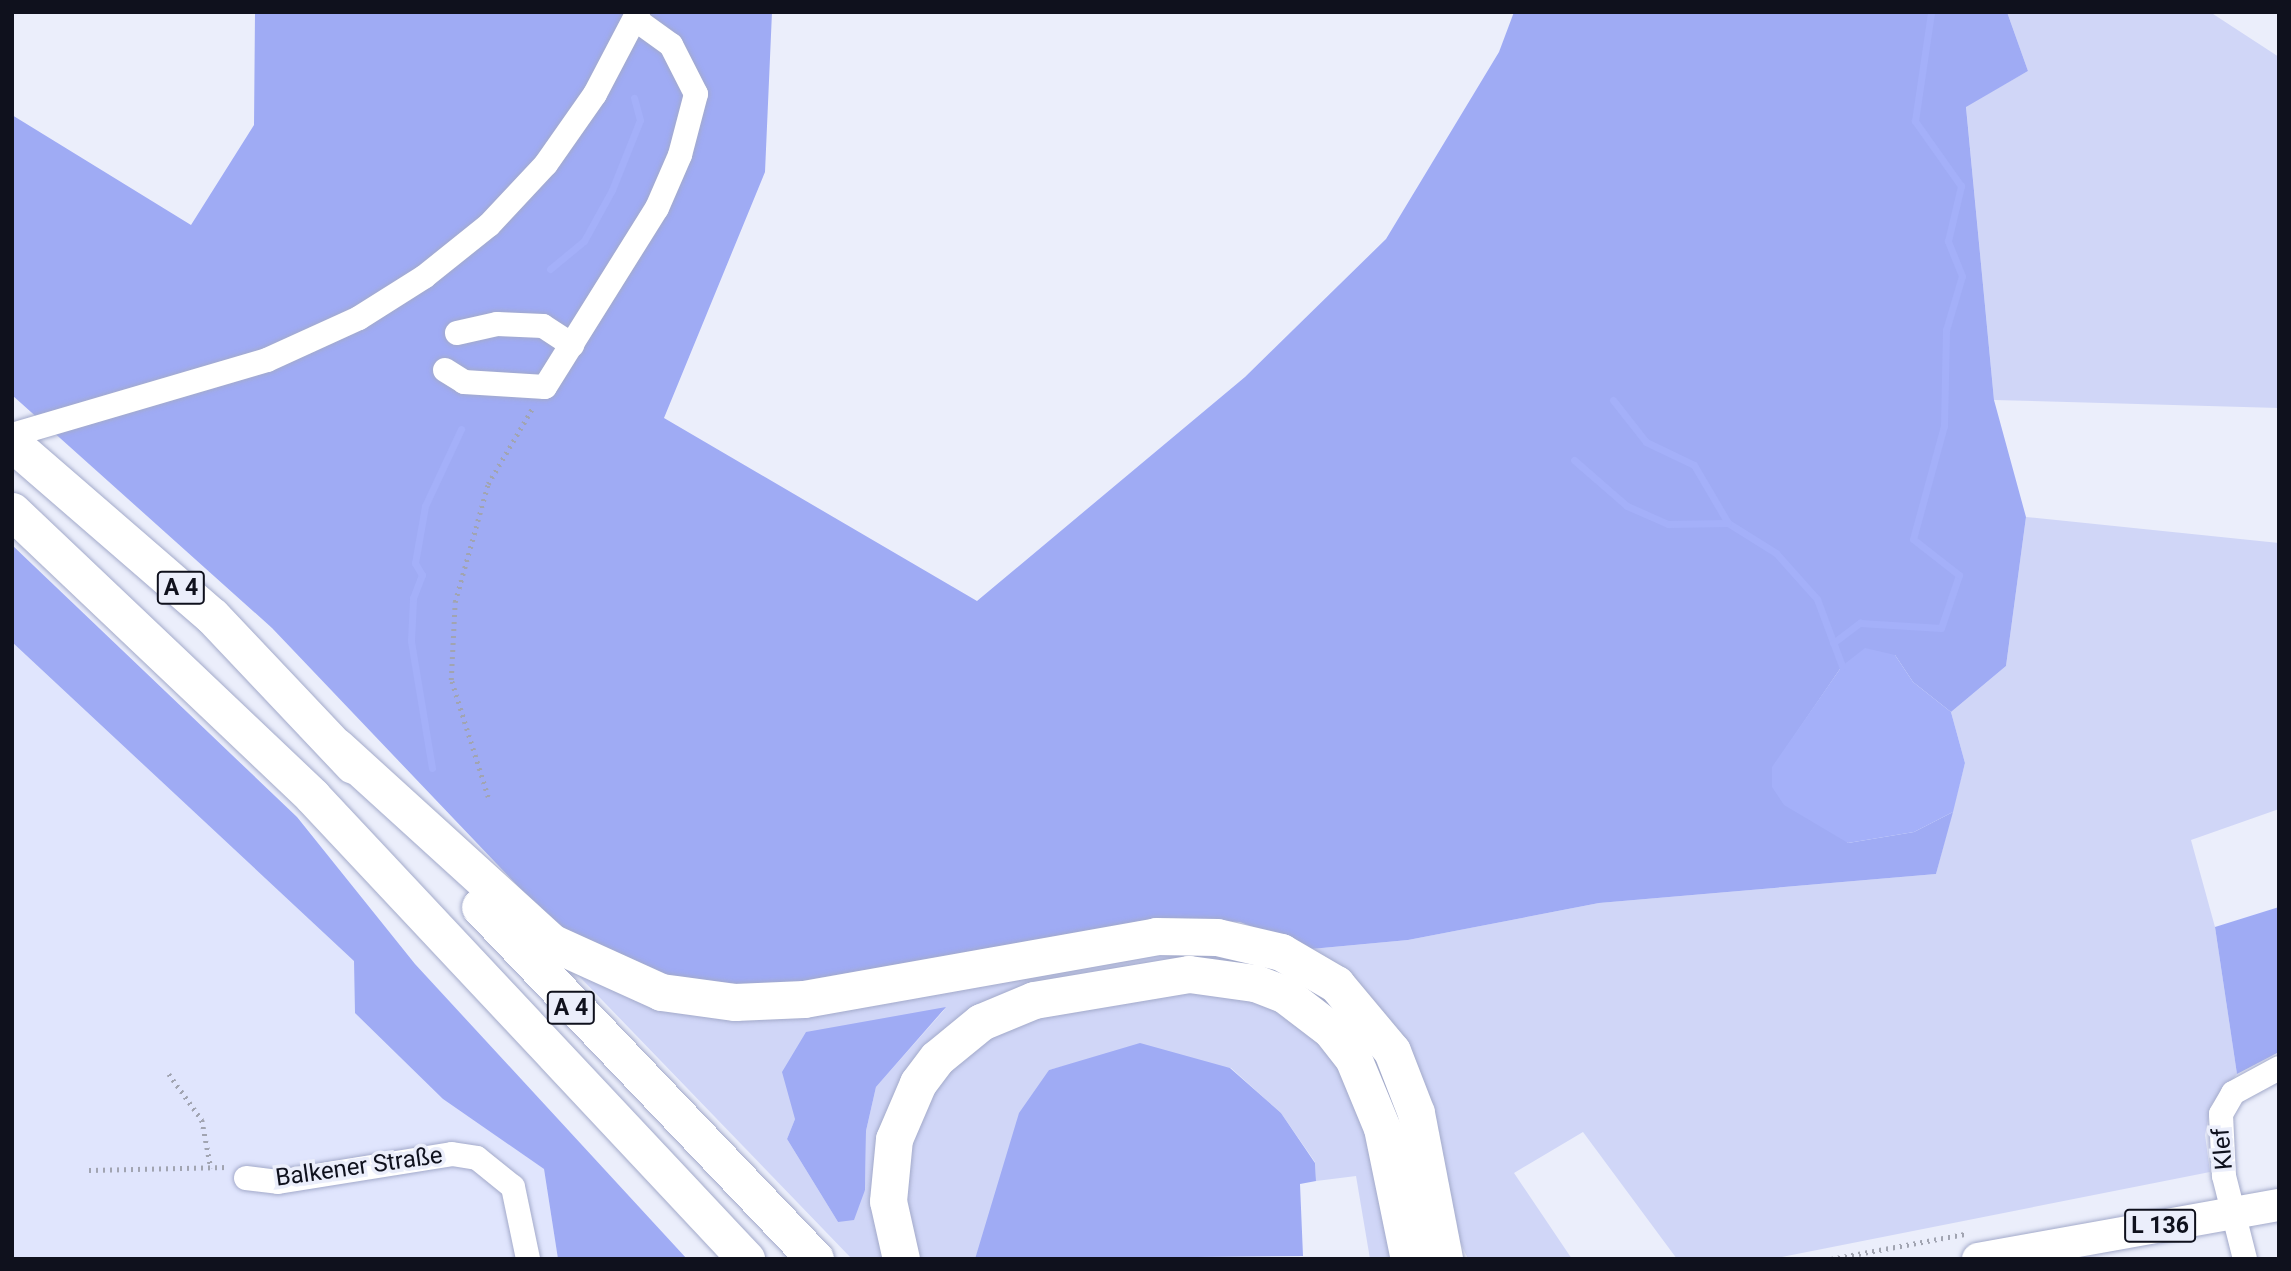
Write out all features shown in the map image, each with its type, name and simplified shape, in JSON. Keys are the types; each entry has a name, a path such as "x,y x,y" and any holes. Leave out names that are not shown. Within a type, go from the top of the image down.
{"highway":[{"name":"A 4","path":"12,443 212,616 337,747 547,982 815,1259"},
{"name":"A 4","path":"12,511 293,778 746,1259"},
{"path":"337,747 551,942 661,992 735,1003 804,999 1156,936 1217,937 1281,952 1336,984 1392,1051 1416,1113 1427,1255"},
{"path":"901,1259 888,1201 894,1139 918,1083 937,1058 981,1022 1034,1000 1189,974 1255,983 1283,994 1331,1030 1353,1058 1382,1128 1427,1255"}],"main road":[{"name":"L 136","path":"1978,1259 2279,1205"}],"street":[{"path":"12,435 163,393 313,342 392,299 457,252 546,164 595,94 637,15 671,45 692,77 693,115 657,208 545,387 464,382 445,370"},
{"path":"457,333 497,324 543,326 572,345"},
{"name":"Klef","path":"2245,1259 2234,1213 2221,1114 2232,1093 2279,1068"},
{"name":"Balkener Straße","path":"246,1178 278,1182 452,1154 477,1158 513,1187 528,1259"}],"path":[{"path":"488,797 451,680 455,602 488,484 545,387"},
{"path":"169,1074 202,1120 211,1168"},
{"path":"89,1170 226,1167 246,1178"}],"shaded area":[{"path":"255,12 772,12 765,172 664,418 977,601 1245,377 1386,239 1499,52 1514,12 2007,12 2028,71 1966,107 1994,400 2026,517 2006,666 1951,712 1913,682 1895,655 1842,666 1773,767 1848,843 1914,832 1953,812 1936,874 1599,903 1408,940 1311,949 1240,922 1167,918 773,986 678,980 554,924 272,628 12,395 12,115 191,225 254,125"},
{"path":"2007,12 2210,12 2279,57 2279,408 1994,400 1966,106 2028,71"},
{"path":"2026,517 2279,543 2279,809 2191,840 2215,927 2237,1074 2211,1105 2205,1135 2210,1172 1772,1259 1677,1259 1583,1132 1514,1173 1572,1259 1468,1259 1455,1231 1439,1152 1311,949 1408,940 1599,903 1936,874 1965,763 1951,712 2006,666"},
{"path":"12,545 297,817 415,964 687,1259 558,1259 544,1169 443,1099 355,1013 354,961 12,642"},
{"path":"12,642 355,961 443,1099 544,1169 558,1259 12,1259"},
{"path":"1865,648 1895,655 1913,682 1951,712 1965,763 1953,812 1914,832 1848,843 1784,805 1772,787 1772,767 1842,666"},
{"path":"2279,907 2279,1052 2237,1074 2215,927"},
{"path":"1167,946 1257,958 1312,983 1370,1042 1408,1141 1359,1046 1184,965 925,1055 891,1259 852,1259 577,974","holes":["945,1009 876,1087 866,1131 865,1190 838,1222 787,1139 795,1119"]},
{"path":"1180,988 1262,999 1330,1050 1365,1112 1393,1259 1370,1259 1356,1176 1316,1181 1315,1162 1281,1113 1231,1068 1095,1058 1049,1070 975,1259 919,1258 904,1188 908,1147 919,1114 957,1057 1012,1023"},
{"path":"946,1007 876,1087 866,1131 865,1190 854,1220 838,1222 787,1139 795,1119 782,1072 806,1032"},
{"path":"1140,1043 1230,1068 1281,1113 1315,1163 1316,1181 1300,1184 1303,1256 975,1259 1019,1113 1049,1070"}],"waterway":[{"path":"1833,643 1860,623 1941,628 1959,575 1913,539 1944,426 1946,330 1962,276 1948,241 1961,186 1915,121 1931,12"},
{"path":"550,269 584,241 612,190 640,120 634,98"},
{"path":"1613,400 1646,442 1694,465 1728,523 1776,553 1817,599 1842,666"},
{"path":"432,768 411,641 413,598 422,575 415,563 425,506 461,429"},
{"path":"1574,460 1627,506 1668,524 1728,523"}]}
